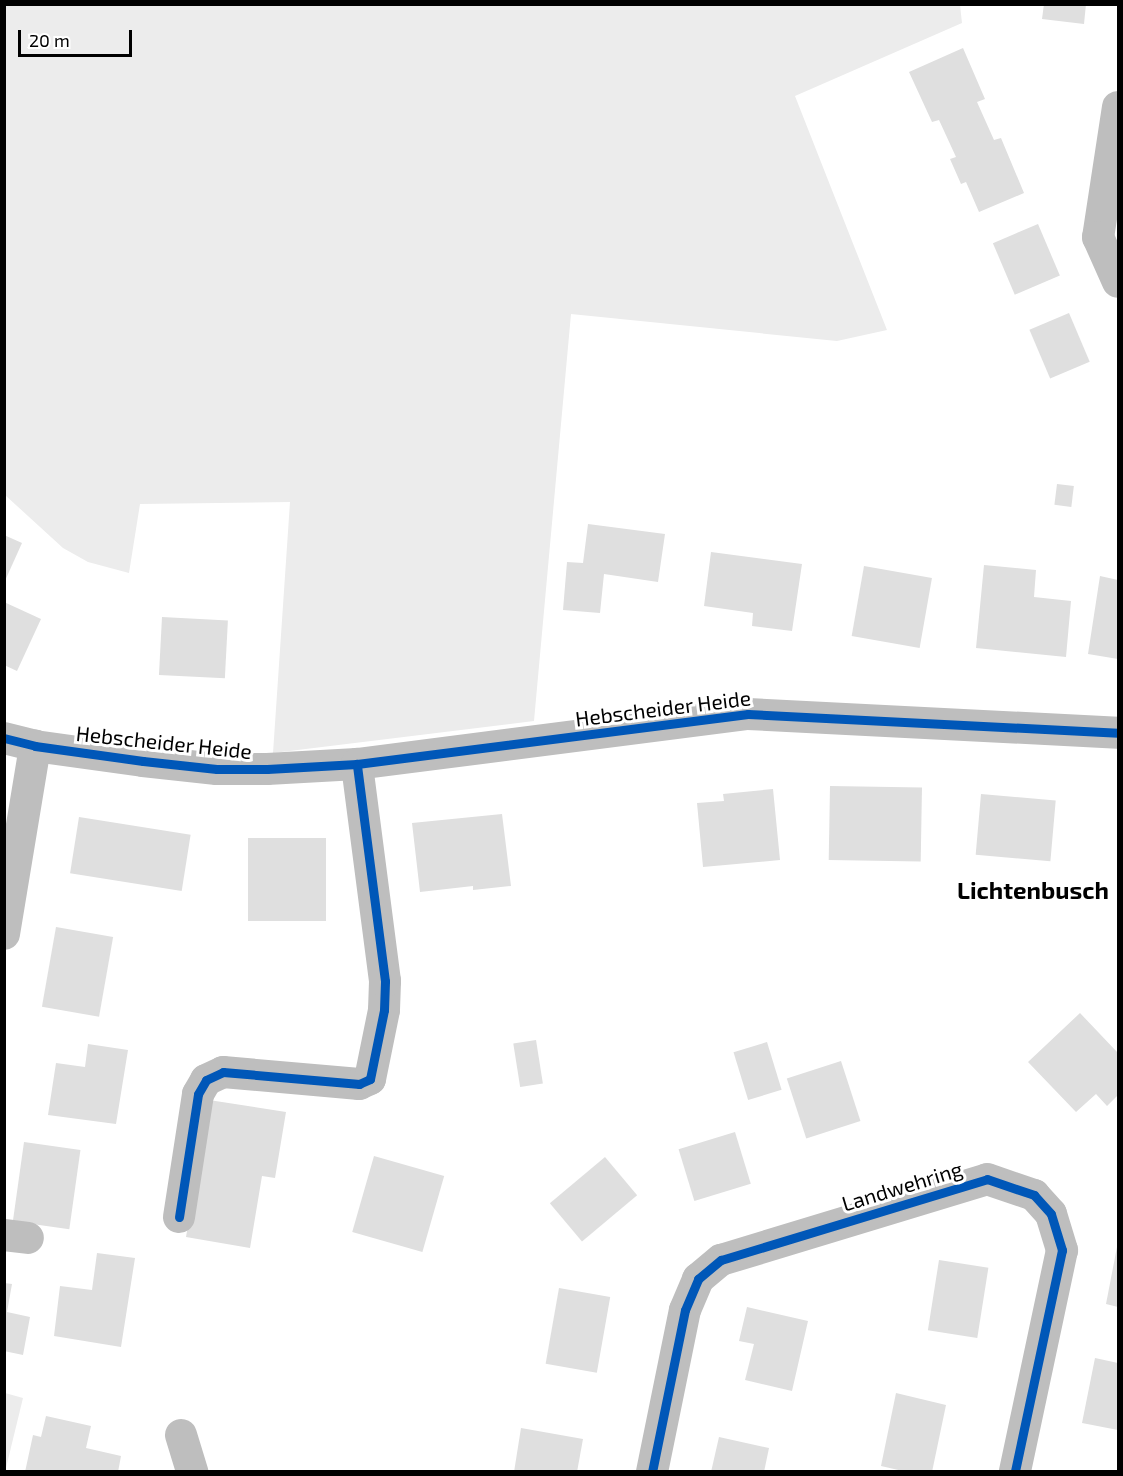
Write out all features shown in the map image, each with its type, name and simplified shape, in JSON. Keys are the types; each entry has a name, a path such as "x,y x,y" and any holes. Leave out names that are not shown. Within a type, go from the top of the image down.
{"street":[{"path":"1119,107 1098,237 1119,282"},
{"name":"Hebscheider Heide","path":"4,738 35,746 217,769 357,764 748,714 1119,733"},
{"path":"4,934 35,746"},
{"path":"179,1217 198,1094 206,1080 223,1072 359,1084 370,1079 384,1010 385,981 357,764"},
{"name":"Landwehring","path":"652,1472 685,1310 698,1279 721,1260 987,1179 1034,1195 1051,1214 1062,1250 1015,1472"},
{"path":"181,1435 192,1472"}],"shaded area":[{"path":"5,5 960,5 962,23 795,96 887,330 837,341 571,314 534,721 273,753 290,502 140,504 129,573 88,562 63,548 5,495"},
{"path":"5,1393 23,1398 5,1472 4,1471"}],"building":[{"path":"1044,4 1086,4 1084,24 1042,19"},
{"path":"963,48 985,99 977,102 994,140 1001,138 1024,193 979,212 966,182 961,184 950,159 956,157 939,120 932,122 909,72"},
{"path":"1038,224 1060,276 1015,295 993,243"},
{"path":"1069,313 1090,362 1050,379 1029,330"},
{"path":"1057,484 1074,486 1071,507 1054,505"},
{"path":"588,524 665,534 658,582 604,574 600,613 563,610 567,562 583,563"},
{"path":"4,535 22,543 4,583"},
{"path":"711,552 802,564 792,631 752,626 753,613 704,606"},
{"path":"984,565 1036,570 1034,597 1071,601 1066,657 976,648"},
{"path":"864,566 932,578 920,648 852,636"},
{"path":"1100,576 1118,580 1118,659 1088,654"},
{"path":"4,602 41,619 17,671 4,665"},
{"path":"162,617 228,620 225,678 159,675"},
{"path":"830,786 922,788 921,862 829,860"},
{"path":"773,789 780,860 703,867 697,803 724,801 723,794"},
{"path":"981,794 1056,801 1050,861 976,855"},
{"path":"502,814 511,886 473,890 473,886 420,892 412,823"},
{"path":"79,817 191,835 182,891 70,873"},
{"path":"248,838 326,838 326,921 248,921"},
{"path":"56,927 113,937 99,1017 42,1007"},
{"path":"1080,1013 1118,1053 1118,1095 1107,1106 1096,1094 1076,1112 1028,1062"},
{"path":"536,1040 543,1083 520,1087 513,1044"},
{"path":"767,1042 782,1090 748,1100 734,1052"},
{"path":"88,1044 128,1050 116,1124 48,1115 56,1063 85,1067"},
{"path":"841,1061 860,1121 806,1139 787,1079"},
{"path":"209,1100 286,1112 275,1178 262,1176 250,1248 186,1237"},
{"path":"735,1132 751,1184 694,1201 679,1149"},
{"path":"24,1142 80,1150 69,1229 13,1221"},
{"path":"374,1156 444,1176 422,1252 352,1232"},
{"path":"605,1157 637,1195 582,1242 550,1203"},
{"path":"1118,1247 1118,1307 1106,1304"},
{"path":"97,1253 135,1258 121,1347 54,1336 60,1286 92,1290"},
{"path":"939,1260 988,1268 977,1338 928,1330"},
{"path":"4,1283 12,1284 7,1312 30,1317 23,1355 4,1351"},
{"path":"559,1288 610,1297 597,1373 546,1364"},
{"path":"747,1307 808,1321 792,1391 745,1380 754,1344 739,1341"},
{"path":"1095,1358 1118,1363 1118,1430 1082,1423"},
{"path":"896,1393 946,1405 932,1472 907,1472 881,1466"},
{"path":"46,1416 91,1426 86,1448 121,1456 118,1472 25,1472 33,1435 41,1437"},
{"path":"521,1428 583,1439 577,1472 514,1472"},
{"path":"719,1437 769,1448 764,1472 711,1472"}],"cycle path":[{"path":"4,738 35,746 143,761 217,769 267,769 357,764 748,714 1118,733"},
{"path":"179,1217 198,1094 206,1080 223,1072 359,1084 370,1079 384,1010 385,981 357,764"},
{"path":"652,1472 685,1310 698,1279 721,1260 987,1179 1034,1195 1051,1214 1062,1250 1015,1472"}],"district":[{"name":"Lichtenbusch","path":"1033,890"}]}
